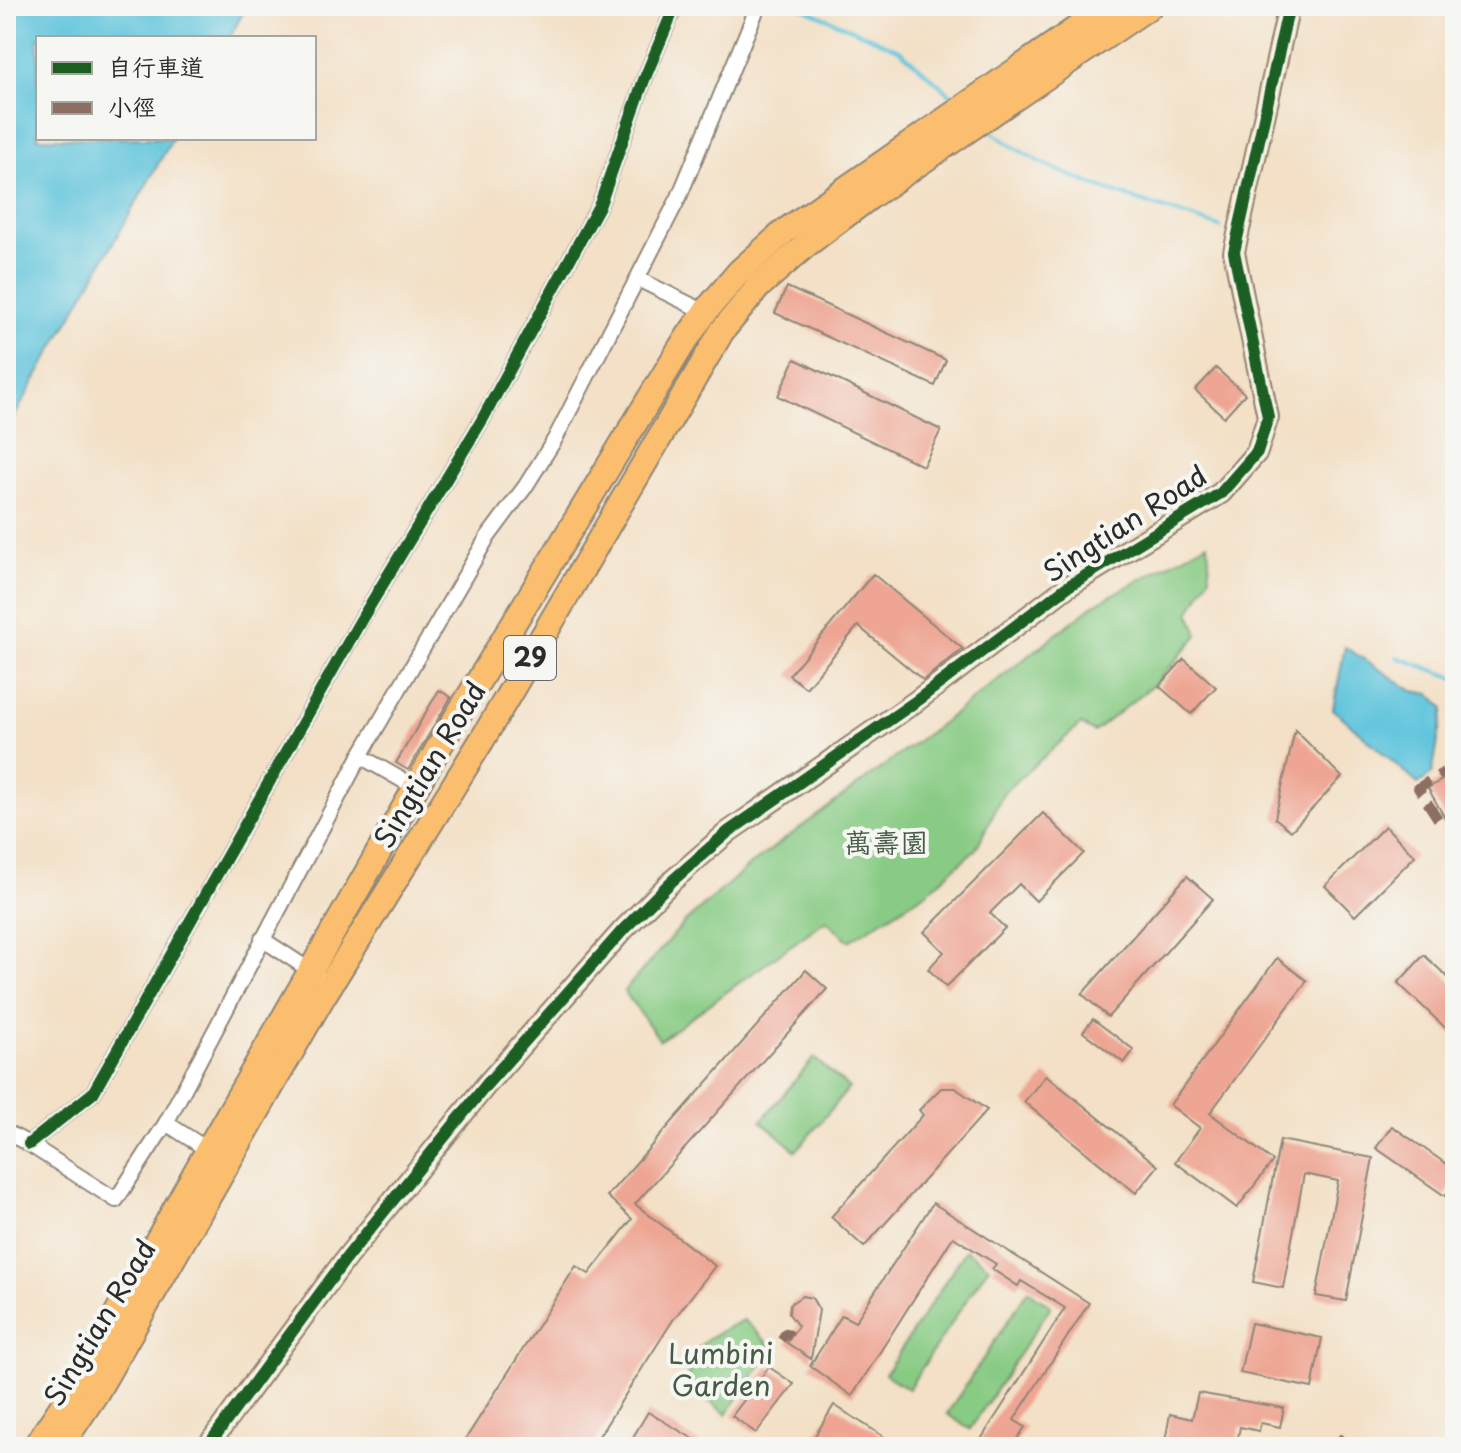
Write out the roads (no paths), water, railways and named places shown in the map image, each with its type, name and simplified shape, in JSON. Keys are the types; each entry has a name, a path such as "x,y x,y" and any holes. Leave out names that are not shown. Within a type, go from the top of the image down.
{"main road":[{"name":"Singtian Road","path":"60,1447 96,1393 321,978 400,816 681,347 705,312 739,272 785,231 1109,6"},
{"name":"Singtian Road","path":"35,1447 79,1381 208,1150 321,978 426,830 722,331 759,286 806,245 871,196 1150,6"},
{"path":"519,615 546,630"},
{"path":"400,816 426,830"}],"street":[{"path":"29,1144 93,1093 361,620 482,420 600,204 644,80 675,6"},
{"path":"6,1132 116,1200 166,1123 360,756 487,538 525,487 555,439 679,197 758,6"},
{"name":"Singtian Road","path":"207,1447 347,1257 487,1084 623,930 672,881 728,832 915,702 1067,587 1221,493 1257,452 1268,417 1234,252 1289,6"},
{"path":"638,279 705,312"},
{"path":"360,756 416,788"},
{"path":"262,939 321,978"},
{"path":"166,1123 208,1150"}],"water":[{"path":"6,6 247,6 230,36 36,36 36,140 172,140 6,431"},
{"path":"1345,647 1413,691 1430,694 1444,708 1432,774 1418,784 1333,709"}],"waterway":[{"path":"798,6 900,50 958,101"},
{"path":"988,128 1038,161 1067,174 1220,227"},
{"path":"1397,657 1455,678"}],"park label":[{"name":"萬壽園","path":"886,843"},
{"name":"Lumbini Garden","path":"721,1370"}]}
